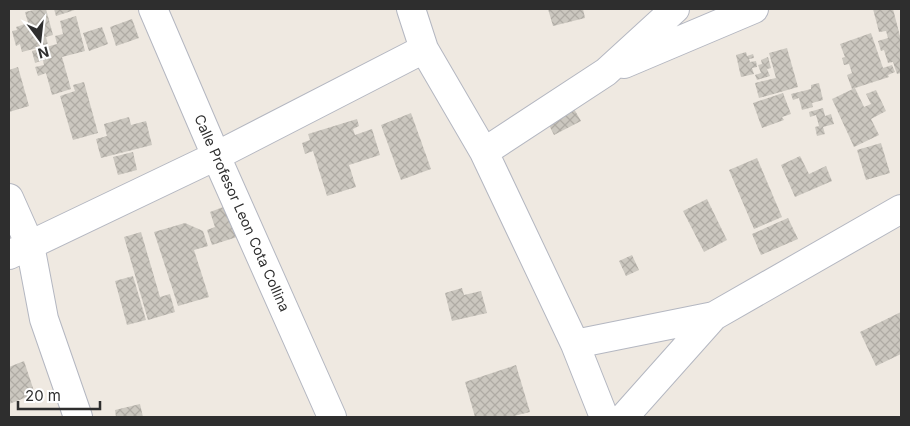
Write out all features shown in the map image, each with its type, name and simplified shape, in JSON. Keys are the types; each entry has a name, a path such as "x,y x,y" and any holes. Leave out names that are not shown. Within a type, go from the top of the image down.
{"street":[{"name":"Calle Profesor Leon Cota Collina","path":"153,9 332,417"},
{"path":"412,9 424,49 484,152 575,344 604,417"},
{"path":"484,152 606,72 675,9"},
{"path":"606,72 754,9"},
{"path":"20,250 216,156 424,49"},
{"path":"9,198 20,250 78,417"},
{"path":"575,344 714,316 901,209"},
{"path":"624,417 714,316"}],"building":[{"path":"46,9 53,35 46,37 48,45 22,52 20,44 16,46 12,31 17,30 16,27 28,23 25,12"},
{"path":"54,9 78,9 56,16"},
{"path":"548,9 583,9 585,18 553,26"},
{"path":"873,9 893,9 901,40 901,73 897,74 893,62 888,63 884,50 881,51 878,41 888,38 886,31 879,32"},
{"path":"76,16 85,51 62,57 71,89 52,95 46,73 38,76 35,67 44,65 43,60 35,63 32,51 57,44 55,36 63,34 60,21"},
{"path":"132,19 139,38 116,46 110,27"},
{"path":"102,27 108,44 89,51 83,33"},
{"path":"871,33 883,68 892,65 895,72 888,75 889,77 852,89 847,75 852,73 849,64 844,65 842,58 845,57 840,44"},
{"path":"787,48 798,87 759,98 755,83 776,78 769,53"},
{"path":"746,52 747,56 753,54 754,58 749,59 750,62 756,61 757,67 752,68 754,74 741,77 736,55"},
{"path":"768,57 771,68 767,69 770,76 757,80 755,75 761,73 758,65 762,64 761,60"},
{"path":"18,67 29,106 9,112 9,70"},
{"path":"84,82 98,133 73,140 60,96 75,91 73,85"},
{"path":"819,83 823,100 812,103 813,107 802,110 799,98 793,100 791,94 811,89 811,85"},
{"path":"855,88 864,107 871,104 866,94 876,90 886,111 871,119 879,135 854,147 832,99"},
{"path":"783,93 791,114 782,117 784,120 762,128 753,103"},
{"path":"823,108 825,116 831,114 834,124 823,127 825,134 817,136 815,127 819,126 816,115 810,117 809,112"},
{"path":"574,109 581,121 554,135 548,123"},
{"path":"411,113 431,169 401,180 381,125"},
{"path":"129,117 131,125 146,121 152,145 101,158 96,139 107,136 104,124"},
{"path":"357,119 359,126 353,129 355,135 372,129 380,155 349,165 356,187 327,196 313,151 305,154 302,143 310,140 308,134"},
{"path":"881,143 890,173 866,180 857,150"},
{"path":"133,152 137,170 118,175 113,157"},
{"path":"800,156 809,174 826,166 832,181 795,197 781,165"},
{"path":"757,158 782,217 754,229 729,170"},
{"path":"707,199 727,240 704,252 683,211"},
{"path":"226,206 237,237 212,245 207,230 215,227 210,212"},
{"path":"788,218 798,239 761,255 752,234"},
{"path":"185,223 203,231 208,246 194,250 209,297 178,306 154,232"},
{"path":"141,232 160,297 170,294 175,312 148,320 124,237"},
{"path":"632,255 639,270 626,276 619,261"},
{"path":"133,276 146,320 127,325 115,281"},
{"path":"462,288 464,295 481,291 487,313 452,321 445,293"},
{"path":"901,312 901,354 876,366 860,332"},
{"path":"24,361 35,394 9,404 9,367"},
{"path":"516,365 530,412 510,417 475,417 465,382"},
{"path":"140,404 143,417 116,417 115,410"}]}
